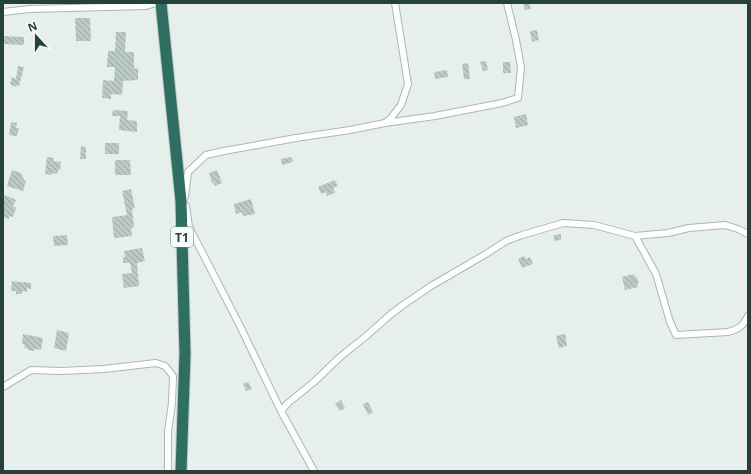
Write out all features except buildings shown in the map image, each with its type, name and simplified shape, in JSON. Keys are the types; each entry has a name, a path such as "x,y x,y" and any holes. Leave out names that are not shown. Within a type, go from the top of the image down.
{"highway":[{"name":"T1","path":"161,3 181,201 185,354 181,471"}],"street":[{"path":"3,12 30,9 146,6 156,3"},
{"path":"385,123 391,118 400,105 408,84 395,3"},
{"path":"189,227 185,196 188,172 206,155 385,123 416,120 502,103 518,98 521,67 507,3"},
{"path":"181,212 240,326 280,411 314,471"},
{"path":"280,411 340,357 403,305 431,286 506,241 563,222 594,225 635,236 668,233 688,228 726,225 748,234"},
{"path":"635,236 656,274 670,322 676,334 728,332 736,330 740,327 748,316"},
{"path":"3,387 31,370 104,370 156,363 165,366 173,376 172,403 168,432 168,471"}]}
